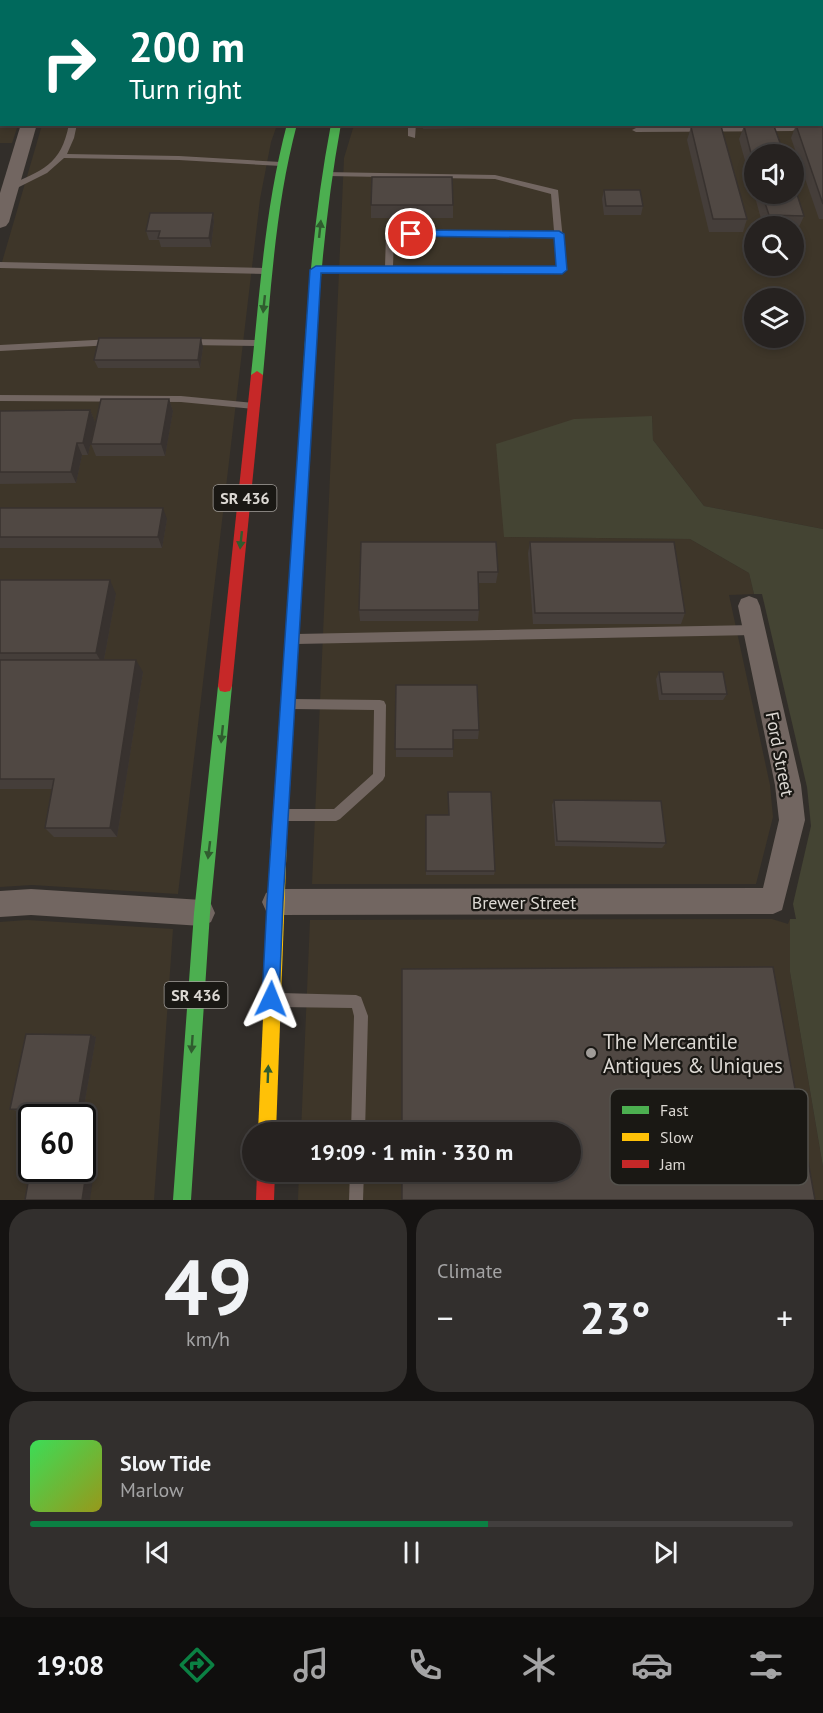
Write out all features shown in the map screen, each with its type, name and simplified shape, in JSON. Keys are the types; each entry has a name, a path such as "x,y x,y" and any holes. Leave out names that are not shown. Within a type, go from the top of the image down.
{"main road":[{"name":"SR 436","path":"182,1200 202,913 260,343 275,204 281,164 291,126"},
{"name":"SR 436","path":"267,1122 275,902 316,270 326,174 336,126"},
{"path":"275,204 287,237"},
{"path":"303,259 316,270"},
{"path":"268,271 281,284"},
{"path":"298,313 312,350"},
{"path":"265,1200 266,1182"}],"street":[{"path":"0,222 29,126"},
{"name":"Ford Street","path":"749,606 788,785 792,820 773,901"},
{"name":"Brewer Street","path":"275,902 773,901"},
{"path":"0,904 31,902 202,913"}],"lane":[{"path":"10,188 51,168 64,156 72,126"},
{"path":"411,126 412,136"},
{"path":"636,130 792,129 803,126"},
{"path":"64,156 178,158 281,164"},
{"path":"316,270 562,270 555,192 495,177 326,174"},
{"path":"389,270 390,234 559,234"},
{"path":"0,265 268,271"},
{"path":"0,348 121,342"},
{"path":"178,342 260,343"},
{"path":"0,398 181,399 254,406"},
{"path":"292,639 754,630"},
{"path":"280,815 336,815 379,776 380,705 288,704"},
{"path":"271,999 356,1002 361,1016 358,1122"},
{"path":"356,1200 357,1182"}],"shaded area":[{"path":"0,126 18,126 12,143 0,143"},
{"path":"42,126 277,126 271,142 260,199 178,894 32,885 0,887 0,269"},
{"path":"354,126 823,126 823,529 704,506 653,440 652,416 504,537 690,539 749,573 754,594 729,595 770,785 773,817 756,884 312,884 344,158"},
{"path":"772,919 788,924 790,919 790,972 823,1167 823,1200 298,1200 299,1182 581,1182 581,1122 301,1122 310,920"},
{"path":"27,920 173,929 154,1200 0,1200 0,922"}],"green space":[{"path":"652,416 653,440 704,506 823,529 823,1167 790,972 790,919 796,919 793,904 811,826 807,787 762,594 754,594 749,573 690,539 504,537 496,444 574,419"}],"building":[{"path":"721,126 746,216 744,219 713,219 691,127"},
{"path":"744,126 774,126 780,144 749,144"},
{"path":"796,126 823,126 823,204"},
{"path":"372,177 452,177 453,205 371,205"},
{"path":"604,190 640,190 643,206 606,206"},
{"path":"765,204 800,204 804,216 769,215"},
{"path":"150,213 213,213 209,238 158,238 160,231 146,231"},
{"path":"99,338 201,338 198,360 94,360"},
{"path":"101,399 169,399 161,444 91,444"},
{"path":"90,410 83,443 77,443 71,472 0,472 0,411"},
{"path":"0,508 163,508 158,537 0,537"},
{"path":"361,542 496,542 498,572 478,572 479,610 359,610"},
{"path":"530,542 674,542 685,613 535,613"},
{"path":"0,580 110,580 96,653 0,653"},
{"path":"0,660 136,660 110,828 45,828 54,779 0,779"},
{"path":"659,672 723,672 727,694 662,694"},
{"path":"396,685 477,685 479,730 453,730 453,749 395,749"},
{"path":"448,792 491,792 495,871 426,871 426,815 449,815"},
{"path":"554,800 661,801 666,843 557,841"},
{"name":"The Mercantile Antiques & Uniques","path":"773,967 795,1089 610,1089 610,1185 808,1185 808,1161 815,1200 402,1200 402,1182 581,1182 581,1122 402,1122 402,969"},
{"path":"26,1034 91,1035 79,1104 18,1104 18,1109 10,1109"},
{"path":"28,1182 85,1182 82,1200 25,1200"}],"traffic: fast":[{"path":"257,375 273,217 291,126"},
{"path":"301,504 316,266 327,171 336,126"},
{"path":"182,1200 202,913 225,686"}],"traffic: slow":[{"path":"267,1122 279,837"}],"traffic: jam":[{"path":"225,686 257,375"},
{"path":"279,837 301,504"},
{"path":"265,1200 266,1182"}],"place":[{"name":"The Mercantile Antiques & Uniques","path":"591,1053"}],"route":[{"path":"271,999 275,902 316,270 562,270 559,234 411,234"}]}
